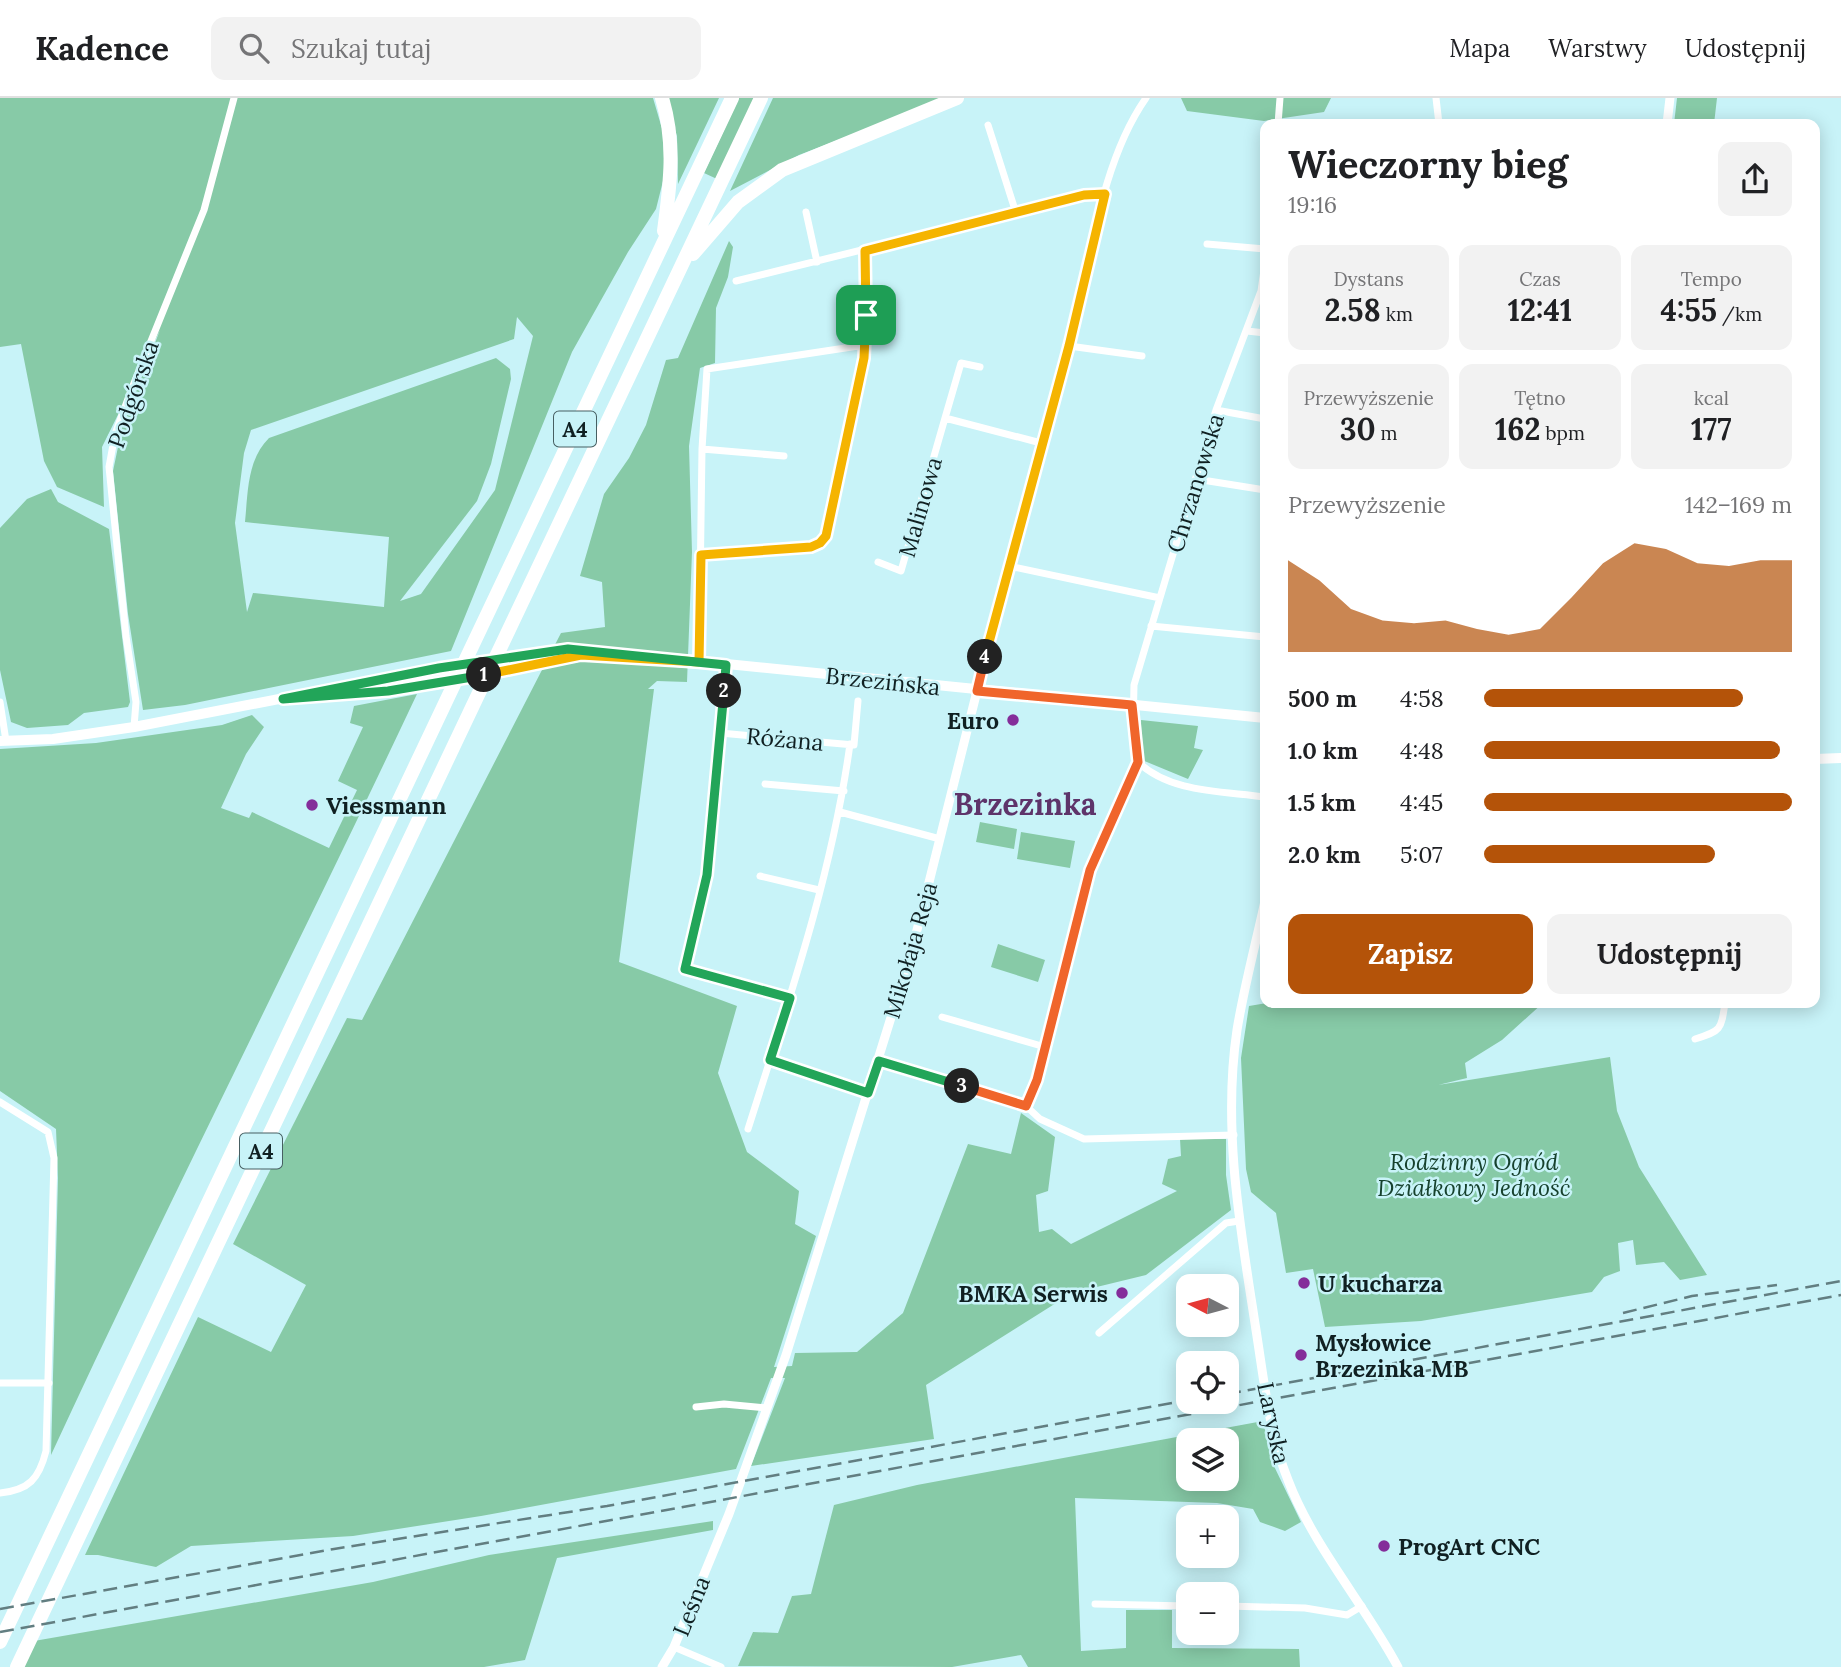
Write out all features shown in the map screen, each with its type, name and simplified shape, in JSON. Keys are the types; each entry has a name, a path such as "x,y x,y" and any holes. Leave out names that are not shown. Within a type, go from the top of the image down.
{"highway":[{"path":"662,98 670,131 672,166 662,247"},
{"name":"A4","path":"0,1642 732,98"},
{"name":"A4","path":"17,1667 761,98"},
{"path":"681,268 727,212 769,177 810,156 911,120 957,98"}],"main road":[{"name":"Brzezińska","path":"3,741 53,739 283,699 388,691 563,658 612,654 1260,718"},
{"path":"1820,760 1841,758"}],"street":[{"name":"Podgórska","path":"134,727 136,702 126,636 110,467 115,435 204,210 234,98"},
{"name":"Mikołaja Reja","path":"716,1544 786,1355 879,1061 940,839 1041,443 1069,346 1105,194 1130,121 1146,98"},
{"path":"1278,119 1280,98"},
{"path":"1436,98 1438,119"},
{"path":"1668,119 1670,98"},
{"path":"988,125 1016,213"},
{"path":"736,281 1084,195 1105,194"},
{"path":"806,212 817,262"},
{"path":"1207,244 1260,249"},
{"path":"701,555 811,547 826,536 864,345 865,251"},
{"name":"Chrzanowska","path":"1138,762 1132,705 1134,685 1216,410 1260,293"},
{"path":"1247,331 1260,332"},
{"path":"699,662 702,449 707,369 864,345"},
{"path":"1069,346 1142,356"},
{"name":"Malinowa","path":"878,562 901,571 961,363 980,367"},
{"path":"1216,410 1260,418"},
{"path":"945,418 1041,443"},
{"path":"702,449 784,456"},
{"path":"1196,479 1260,489"},
{"path":"1009,566 1160,598"},
{"path":"1151,626 1260,637"},
{"path":"726,665 707,875 685,969 790,998"},
{"path":"852,745 858,701"},
{"path":"0,702 3,741"},
{"name":"Różana","path":"720,733 852,745 840,812 790,998 748,1129"},
{"path":"1026,1106 1045,1047 1090,870 1138,762 1147,770 1187,787 1260,796"},
{"path":"765,784 844,791"},
{"path":"840,812 940,839"},
{"path":"760,876 819,890"},
{"name":"Laryska","path":"1260,924 1237,1030 1234,1135 1239,1221 1276,1445 1288,1481 1304,1514 1398,1667"},
{"path":"1695,1039 1716,1032 1722,1025 1724,1008"},
{"path":"942,1017 1045,1047"},
{"path":"770,1060 868,1093"},
{"path":"879,1061 1026,1106 1040,1119 1065,1133 1084,1139 1234,1135"},
{"path":"0,1102 48,1132 53,1141 46,1451 41,1469 33,1483 20,1491 0,1493"},
{"path":"1099,1333 1226,1223 1239,1221"},
{"path":"0,1383 49,1383"},
{"path":"696,1407 769,1403"},
{"name":"Leśna","path":"662,1667 674,1647 716,1544"},
{"path":"1095,1604 1176,1606"},
{"path":"1239,1606 1305,1608 1347,1615 1362,1606"},
{"path":"674,1647 721,1667"}],"green space":[{"path":"0,98 653,98 663,132 665,173 656,209 628,252 572,352 451,651 185,705 143,710 128,614 113,471 122,428 160,330 102,447 104,507 57,487 44,461 21,344 0,347","holes":["517,317 533,336 495,490 421,594 400,601 477,501 491,464 511,379 510,369 496,358 269,438 256,456 253,466 245,522 389,537 384,607 253,593 247,612 235,523 244,453 251,430 514,339"]},
{"path":"665,98 719,98 678,184 677,136"},
{"path":"739,98 754,98 717,179 704,173"},
{"path":"773,98 947,98 799,155 730,191"},
{"path":"1181,98 1331,98 1324,112 1277,119 1260,120 1187,111"},
{"path":"1677,98 1717,98 1715,119 1675,119"},
{"path":"729,241 733,247 728,277 716,308 715,363 700,368 689,446 692,552 687,682 657,681 648,689 654,689 619,962 737,1006 718,1073 747,1152 799,1191 795,1224 816,1236 774,1367 792,1366 795,1353 857,1352 903,1313 968,1144 1011,1154 1021,1113 1055,1137 1048,1191 1036,1195 1039,1232 1052,1229 1071,1244 1177,1191 1162,1184 1168,1159 1181,1156 1180,1139 1226,1139 1226,1175 1231,1210 1146,1275 1072,1293 926,1385 934,1439 751,1466 785,1378 771,1378 736,1469 481,1516 353,1536 191,1546 156,1567 98,1555 85,1555 198,1317 271,1352 306,1285 233,1244 347,1018 362,1020 561,633 605,627 602,582 580,576 604,494 629,458 646,425 666,360 678,358"},
{"path":"51,489 58,502 109,529 130,702 128,707 84,713 68,725 27,728 11,722 0,670 0,528 27,499"},
{"path":"417,694 51,1455 58,1178 56,1129 0,1091 0,749 96,743 222,725 252,715 264,727 246,754 221,808 249,818 252,812 329,848 357,790 338,781 363,727 350,723 354,706"},
{"path":"1141,720 1198,726 1194,748 1203,750 1188,779 1142,760"},
{"path":"980,822 1017,829 1014,849 976,842"},
{"path":"1021,832 1075,841 1070,868 1017,859"},
{"path":"998,944 1045,960 1038,982 991,967"},
{"name":"Rodzinny Ogród Działkowy Jedność","path":"1249,1006 1537,1008 1502,1040 1465,1063 1467,1078 1438,1085 1610,1057 1617,1111 1639,1167 1707,1275 1680,1280 1664,1262 1636,1265 1633,1240 1618,1243 1620,1271 1604,1277 1592,1292 1421,1321 1325,1327 1313,1269 1286,1273 1276,1213 1251,1192 1246,1169 1241,1058"},
{"path":"1263,1421 1272,1462 1301,1522 1285,1531 1260,1522 1253,1509 1239,1505 1075,1498 1081,1651 1126,1648 1126,1610 1172,1610 1172,1648 1299,1649 1300,1667 1028,1667 1021,1655 952,1667 738,1666 753,1632 778,1633 792,1596 811,1594 834,1505 917,1485 1176,1437 1176,1491 1239,1491 1239,1428 1225,1428"},
{"path":"713,1521 713,1530 557,1558 525,1660 484,1667 22,1667 34,1641 373,1582 489,1555"}],"railway":[{"path":"1239,1392 1841,1281"},
{"path":"1623,1313 1692,1296 1777,1285"},
{"path":"0,1632 1841,1295"},
{"path":"0,1609 334,1549 607,1506 1176,1402"}],"place":[{"name":"Euro","path":"1013,720"},
{"name":"Viessmann","path":"312,805"},
{"name":"U kucharza","path":"1304,1283"},
{"name":"BMKA Serwis","path":"1122,1293"},
{"name":"Mysłowice Brzezinka MB","path":"1301,1355"},
{"name":"ProgArt CNC","path":"1384,1546"}],"district":[{"name":"Brzezinka","path":"1025,804"}],"route":[{"path":"866,315 864,358 826,536 811,547 701,555 699,662 581,655 518,669 388,691 283,699 439,668 568,649 597,650 669,659 680,660 699,662 726,665 707,875 685,969 790,998 770,1060 868,1093 879,1061 1026,1106 1037,1080 1063,967 1090,870 1101,838 1138,762 1132,705 977,691 1069,346 1105,194 1084,195 865,251 866,315"}]}
